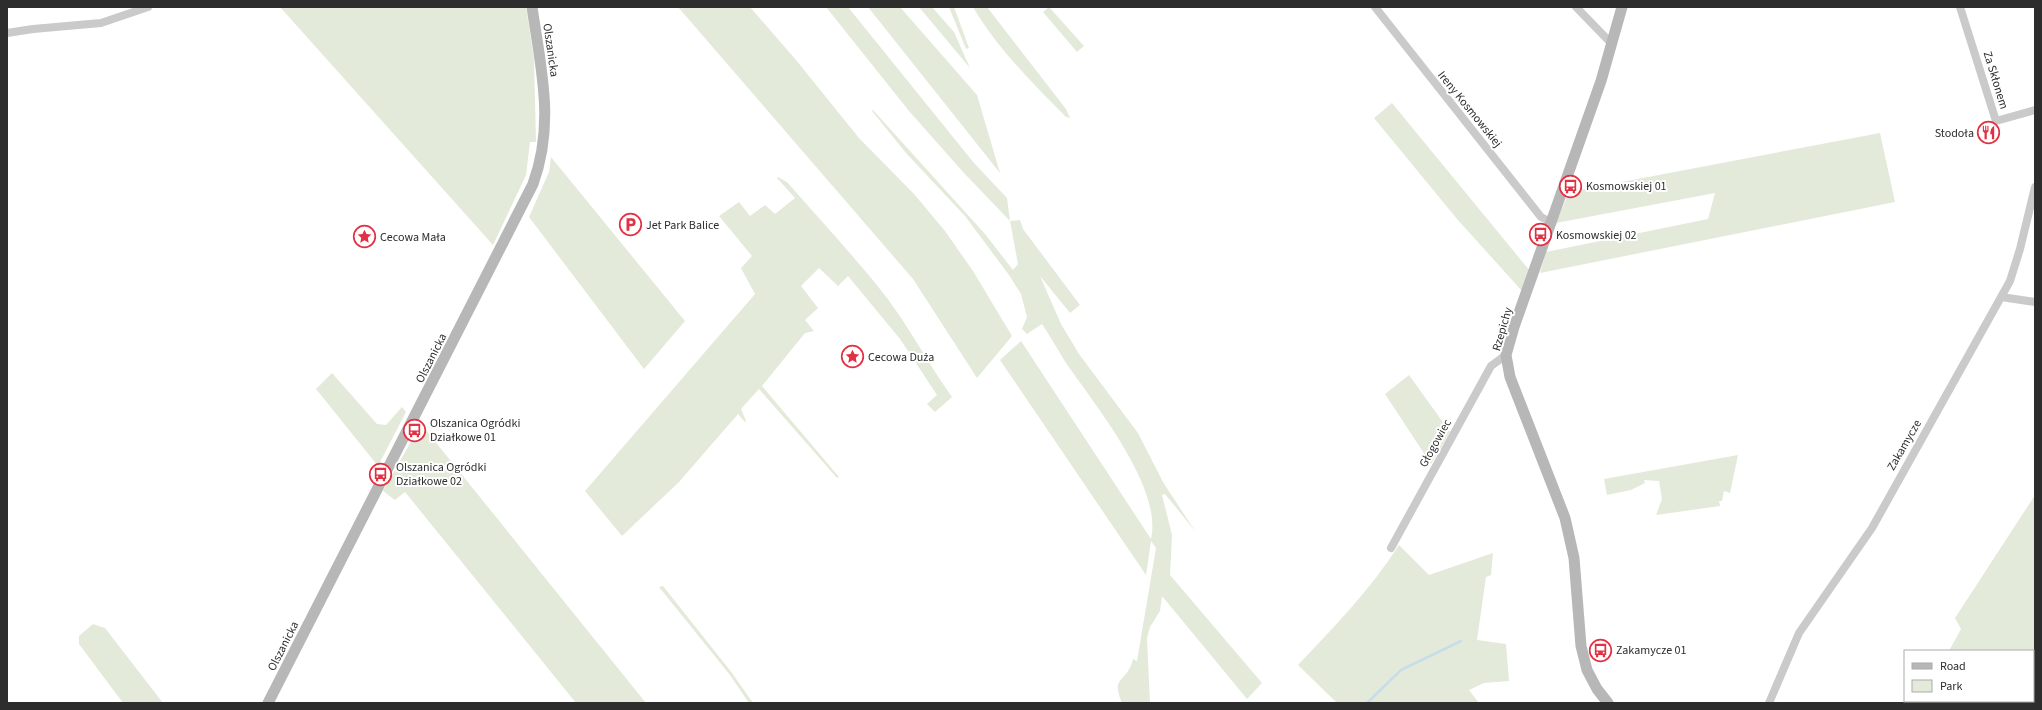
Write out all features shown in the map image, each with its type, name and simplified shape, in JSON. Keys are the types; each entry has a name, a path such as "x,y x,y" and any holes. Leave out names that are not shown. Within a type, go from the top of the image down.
{"street":[{"path":"7,33 33,29 101,24 148,7"},
{"name":"Olszanicka","path":"268,703 533,184 543,152 545,115 542,80 532,7"},
{"name":"Ireny Kosmowskiej","path":"1375,7 1541,217 1552,222"},
{"path":"1576,7 1611,43"},
{"name":"Rzepichy","path":"1608,703 1597,690 1587,670 1581,646 1574,558 1565,518 1510,377 1506,355 1514,327 1552,222 1600,81 1622,7"},
{"name":"Za Skłonem","path":"1960,7 1996,121 2035,110"},
{"name":"Zakamycze","path":"1769,703 1799,633 1872,528 2010,281 2020,249 2035,187"},
{"path":"2001,296 2035,302"},
{"name":"Głogowiec","path":"1391,548 1485,376 1494,362 1506,355"}],"green space":[{"path":"280,7 526,7 534,59 536,142 530,142 526,175 493,245"},
{"path":"678,7 750,7 796,60 859,138 914,194 945,231 973,271 1012,336 977,378 913,279"},
{"path":"826,7 848,7 974,163 1007,198 1010,221 963,172 909,111"},
{"path":"868,7 900,7 977,95 1000,173"},
{"path":"919,7 932,7 954,32 970,68"},
{"path":"949,7 954,7 969,48 966,49"},
{"path":"973,7 987,7 1066,109 1070,118 1066,117 1016,65 993,37"},
{"path":"1049,7 1084,46 1077,52 1043,12"},
{"path":"1392,103 1530,271 1522,291 1457,219 1374,118"},
{"path":"873,110 985,234 1013,270 1018,264 1010,221 1020,220 1023,229 1080,305 1070,313 1040,276 1061,324 1079,354 1138,433 1163,482 1195,531 1165,494 1162,495 1172,535 1170,575 1262,683 1247,699 1162,596 1160,611 1150,627 1147,638 1150,703 1122,703 1118,688 1119,683 1130,667 1133,659 1137,661 1156,548 1151,541 1146,575 1000,360 1021,341 1151,539 1152,518 1147,495 1123,446 1064,360 1042,324 1027,334 1022,329 1027,317 1021,294 1009,275 965,216 906,153 872,111"},
{"path":"1880,133 1895,202 1540,273 1546,252 1708,219 1715,193 1556,223 1569,192"},
{"path":"551,157 685,321 644,369 529,217 549,172"},
{"path":"778,177 787,182 887,298 952,397 935,412 927,404 937,395 900,339 848,276 838,286 819,268 801,286 818,308 805,320 814,331 805,333 762,386 839,477 837,478 759,389 741,409 746,421 745,422 738,414 679,482 622,536 585,491 755,294 741,268 752,256 719,216 739,202 750,216 765,205 775,214 795,198 777,178"},
{"path":"332,373 377,424 386,425 402,407 406,412 378,466 316,389"},
{"path":"1409,375 1450,432 1431,464 1385,394"},
{"path":"421,424 646,703 576,703 405,492 395,500 383,491"},
{"path":"1738,455 1730,493 1724,491 1722,501 1719,501 1720,506 1656,515 1662,499 1659,481 1644,480 1645,483 1631,490 1607,495 1604,479"},
{"path":"2035,495 2035,665 2034,650 1950,650 1961,629 1955,618"},
{"path":"1399,545 1429,575 1493,553 1491,575 1486,577 1477,640 1506,644 1509,681 1484,683 1469,690 1479,703 1337,703 1298,665 1364,593"},
{"path":"663,586 732,673 753,703 749,703 730,675 659,587"},
{"path":"93,624 105,628 163,703 123,703 79,644 79,636"}],"waterway":[{"path":"1367,703 1401,670 1461,641"}],"place":[{"name":"Stodoła","path":"1989,133"},
{"name":"Kosmowskiej 01","path":"1571,186"},
{"name":"Jet Park Balice","path":"631,225"},
{"name":"Kosmowskiej 02","path":"1540,235"},
{"name":"Cecowa Mała","path":"364,237"},
{"name":"Cecowa Duża","path":"852,357"},
{"name":"Olszanica Ogródki Działkowe 01","path":"415,430"},
{"name":"Olszanica Ogródki Działkowe 02","path":"381,474"},
{"name":"Zakamycze 01","path":"1601,650"}]}
